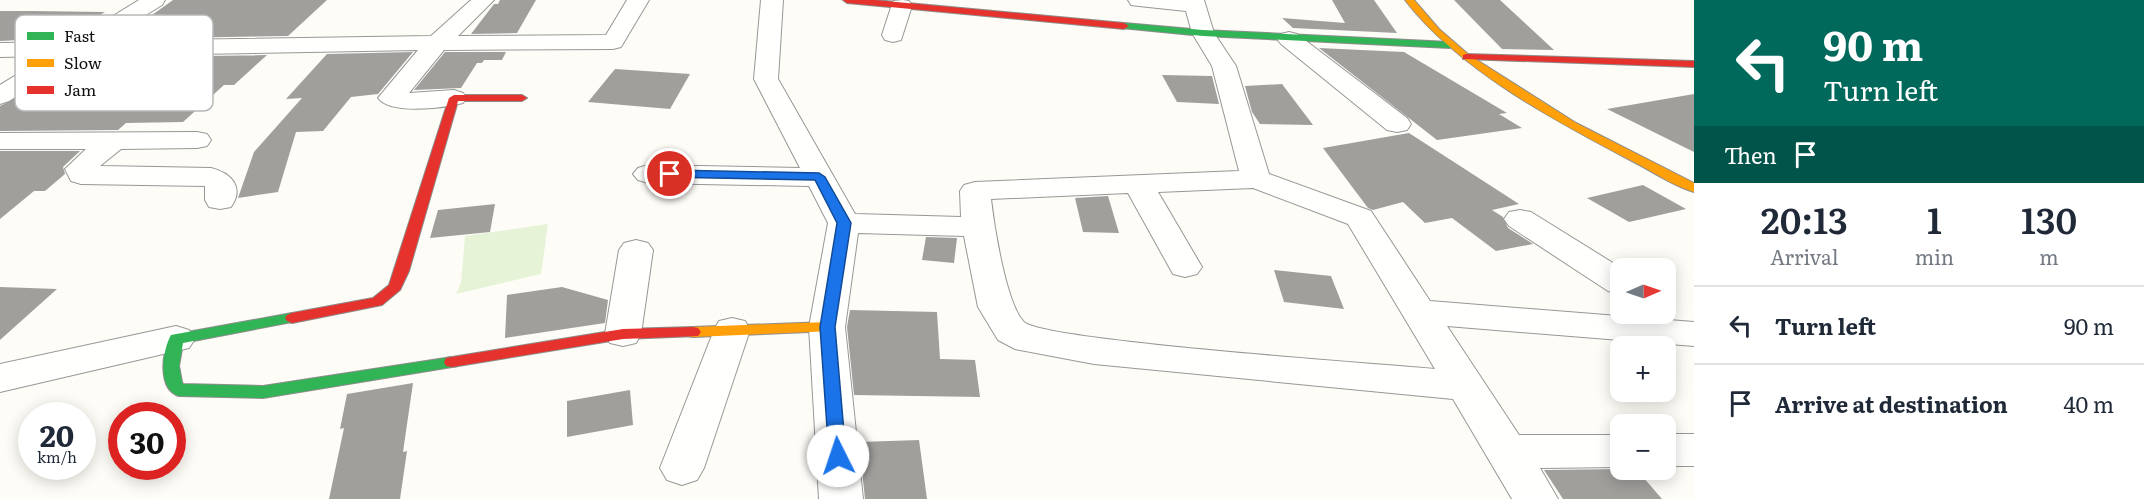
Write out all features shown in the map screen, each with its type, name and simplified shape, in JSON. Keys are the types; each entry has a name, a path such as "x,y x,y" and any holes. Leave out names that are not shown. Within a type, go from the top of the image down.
{"street":[{"path":"130,15 154,0"},
{"path":"483,0 437,43 391,98 399,101 522,98"},
{"path":"213,47 613,42 638,0"},
{"path":"772,0 766,78 844,223 827,327 841,499"},
{"path":"847,0 901,6 941,4 1197,13"},
{"path":"1139,0 1197,13 1289,39 1450,45"},
{"path":"1409,0 1450,45 1466,57 1572,125 1694,188"},
{"path":"893,35 901,6"},
{"path":"1197,13 1224,66 1256,179"},
{"path":"1289,39 1396,124"},
{"path":"1466,57 1694,64"},
{"path":"0,96 15,87"},
{"path":"0,378 176,339 377,302 395,287 402,271 454,99"},
{"path":"114,140 81,169 81,175 211,177 221,183 220,200"},
{"path":"0,141 197,140"},
{"path":"648,174 819,177"},
{"path":"1464,386 1094,351 1028,340 1011,330 996,308 978,226 975,191 1256,179 1360,218 1536,499"},
{"path":"1138,184 1185,267"},
{"path":"1520,219 1610,277"},
{"path":"844,223 978,226"},
{"path":"622,334 636,250"},
{"path":"1417,312 1694,333"},
{"path":"1676,320 1694,333"},
{"path":"176,339 171,372 173,384 179,390 263,392 622,334 827,327"},
{"path":"682,468 732,330"},
{"path":"1676,450 1694,450"},
{"path":"1506,452 1610,451"}],"green space":[{"path":"548,224 541,274 456,294 461,283 465,236"}],"building":[{"path":"173,0 327,0 288,36 213,37 213,15 152,15"},
{"path":"500,0 536,0 517,33 471,34 494,4 498,4"},
{"path":"1332,0 1374,0 1397,33 1293,28 1282,18 1345,23"},
{"path":"1454,0 1500,0 1554,50 1502,49"},
{"path":"0,11 105,12 100,15 15,15 15,40 0,41"},
{"path":"1319,48 1404,52 1507,113 1499,114 1522,128 1437,140"},
{"path":"413,52 378,94 351,97 323,131 296,132 278,192 238,198 254,152 302,98 286,99 327,54"},
{"path":"445,52 506,52 502,60 484,60 482,63 477,63 461,88 414,90"},
{"path":"267,55 234,85 224,85 213,95 213,56"},
{"path":"615,69 690,74 670,109 588,102"},
{"path":"1162,75 1212,76 1219,104 1177,102"},
{"path":"1282,84 1313,125 1260,124 1252,112 1245,86"},
{"path":"1694,94 1694,152 1607,109"},
{"path":"15,98 15,111 195,111 183,122 126,123 118,130 0,131 0,106"},
{"path":"1409,133 1519,204 1492,210 1503,217 1508,228 1533,244 1496,251 1452,218 1425,223 1403,202 1373,210 1368,208 1323,148"},
{"path":"0,151 80,151 63,167 65,174 45,191 34,191 0,219"},
{"path":"1643,185 1686,209 1629,222 1587,198"},
{"path":"1108,196 1119,233 1083,232 1075,198"},
{"path":"495,204 490,232 430,238 438,210"},
{"path":"926,237 957,238 954,263 922,260"},
{"path":"1274,270 1331,276 1344,309 1284,302"},
{"path":"0,287 57,289 0,340"},
{"path":"562,287 608,300 605,323 505,338 507,295"},
{"path":"850,310 937,312 940,359 975,360 980,397 854,395 847,327"},
{"path":"413,383 403,452 407,451 400,499 329,499 344,428 340,429 347,394"},
{"path":"630,390 633,425 567,437 567,401"},
{"path":"919,440 927,499 865,499 859,442"},
{"path":"1610,469 1610,480 1646,480 1662,499 1563,499 1544,470"}],"traffic: fast":[{"path":"1124,26 1203,33 1450,45"},
{"path":"292,318 176,339 172,366 175,385 179,390 263,392 452,362"}],"traffic: slow":[{"path":"1409,0 1436,31 1466,57 1572,125 1694,188"},
{"path":"693,332 827,327"}],"traffic: jam":[{"path":"847,0 1124,26"},
{"path":"1466,57 1694,64"},
{"path":"292,318 377,302 395,287 402,271 454,98 522,98"},
{"path":"452,362 623,334 693,332"}],"route":[{"path":"670,174 819,177 844,223 827,327 838,456"}]}
